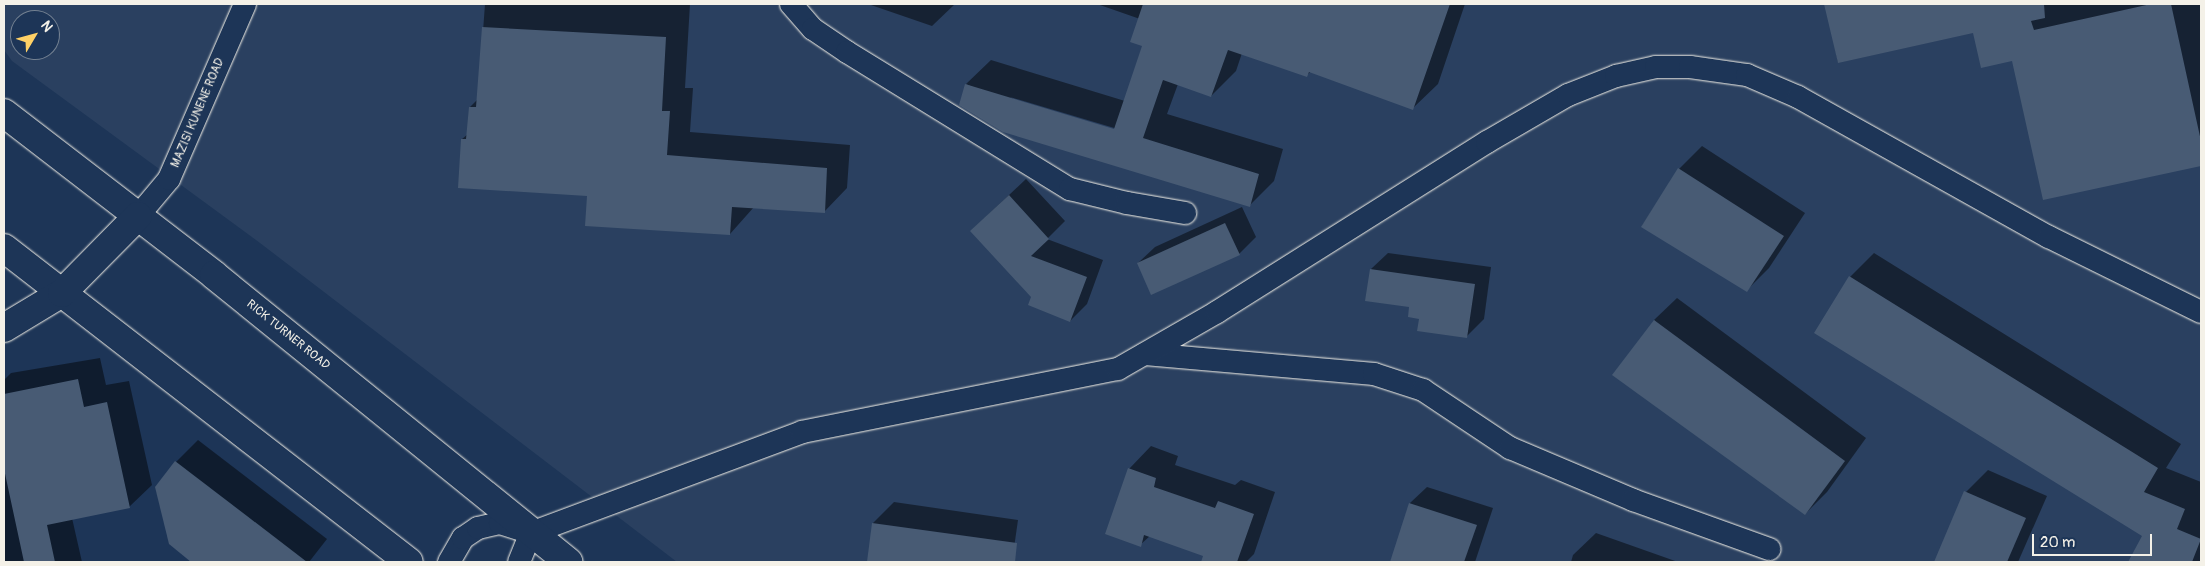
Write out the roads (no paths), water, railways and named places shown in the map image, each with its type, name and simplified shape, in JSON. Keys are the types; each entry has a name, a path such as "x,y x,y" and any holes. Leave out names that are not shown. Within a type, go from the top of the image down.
{"main road":[{"name":"RICK TURNER ROAD","path":"4,113 138,216 568,562"},
{"path":"4,328 62,293 138,216"},
{"path":"4,248 409,562"}],"lane":[{"name":"MAZISI KUNENE ROAD","path":"138,216 169,179 245,4"},
{"path":"791,4 813,28 847,52 1070,188 1127,204 1186,213"},
{"path":"449,562 463,538 478,528 500,524 531,533 802,432 1098,375 1118,369 1568,95 1616,76 1656,67 1690,67 1747,75 1798,97 2049,236 2201,312"},
{"path":"1145,354 1374,374 1423,390 1510,448 1633,500 1769,549"},
{"path":"519,562 531,533"}]}
